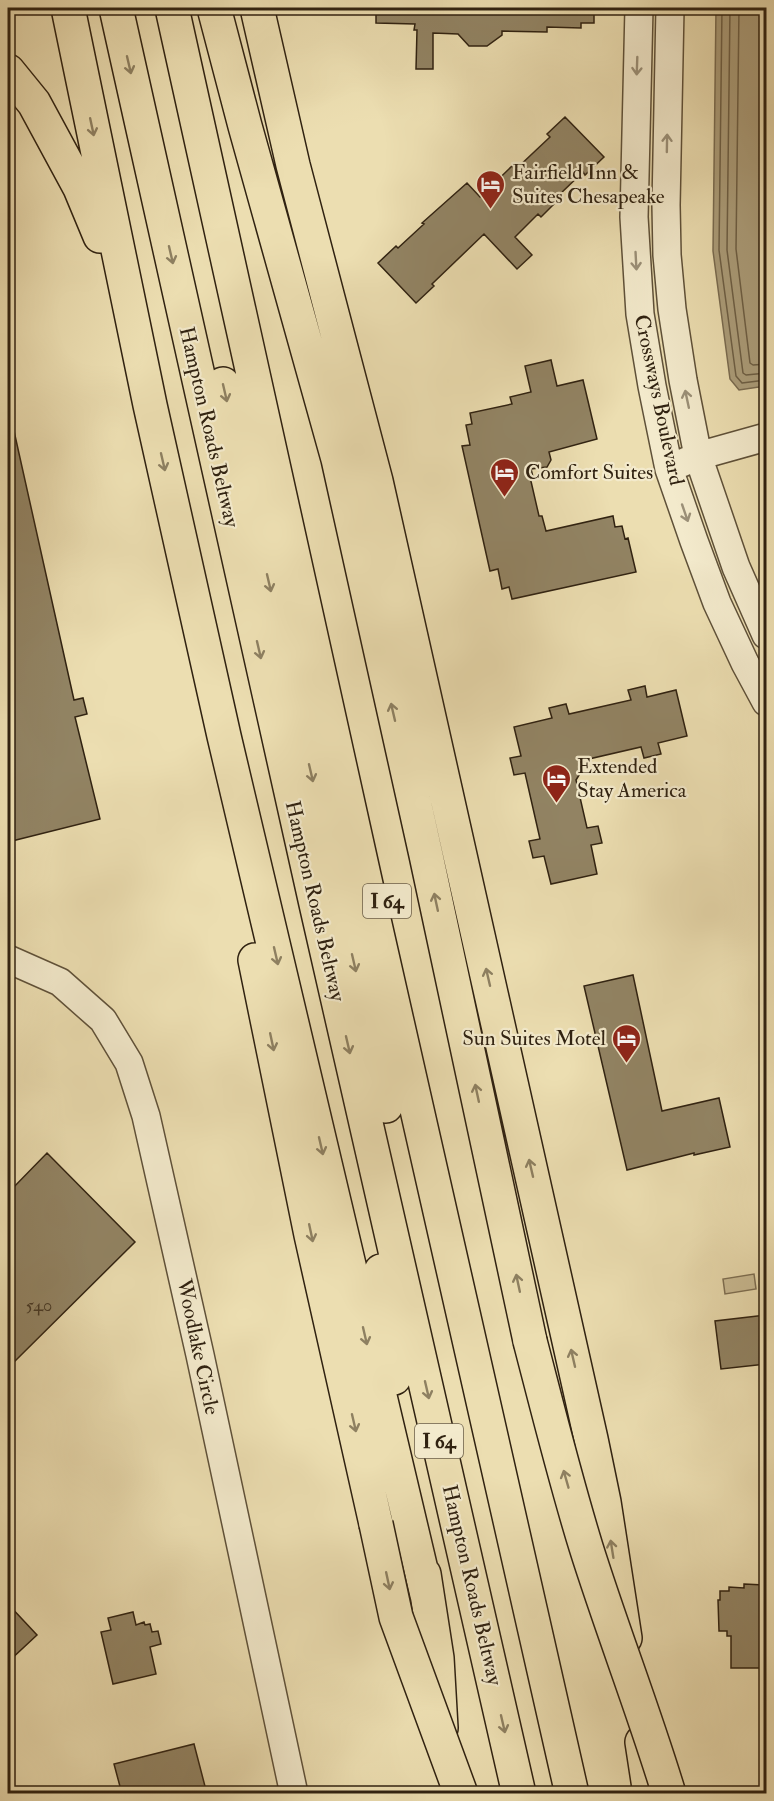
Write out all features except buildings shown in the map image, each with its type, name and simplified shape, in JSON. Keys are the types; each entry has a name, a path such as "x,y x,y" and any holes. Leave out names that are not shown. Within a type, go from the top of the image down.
{"highway":[{"path":"68,8 150,405 224,736 427,1594"},
{"name":"Hampton Roads Beltway","path":"116,8 308,870 519,1794"},
{"path":"139,8 541,1794"},
{"path":"172,8 367,889 572,1794"},
{"name":"I 64","path":"190,8 588,1794"},
{"path":"214,8 338,459 530,1341 565,1478 586,1548 651,1734 669,1794"},
{"path":"257,8 293,165 376,481 591,1439 606,1513 650,1794"},
{"path":"275,8 293,165"},
{"path":"8,71 34,103 80,188 112,268 150,405"},
{"path":"224,736 254,955 311,1234 396,1617 461,1794"},
{"path":"358,1088 394,1376 437,1658 444,1794"}],"street":[{"name":"Crossways Boulevard","path":"639,8 634,217 637,282 645,346 669,469 717,603 766,702"},
{"name":"Crossways Boulevard","path":"670,8 666,205 667,255 672,309 698,456 736,567 766,635"},
{"path":"669,469 698,456 766,437"},
{"name":"Woodlake Circle","path":"8,959 60,982 69,989 103,1020 129,1063 154,1149 294,1794"}],"shaded area":[{"path":"754,1274 756,1289 725,1294 723,1279"}],"water":[{"path":"716,8 766,8 766,386 739,390 730,379 713,251"}],"place":[{"name":"Fairfield Inn & Suites Chesapeake","path":"491,210"},
{"name":"Comfort Suites","path":"504,498"},
{"name":"Extended Stay America","path":"556,804"},
{"name":"Sun Suites Motel","path":"627,1064"}]}
